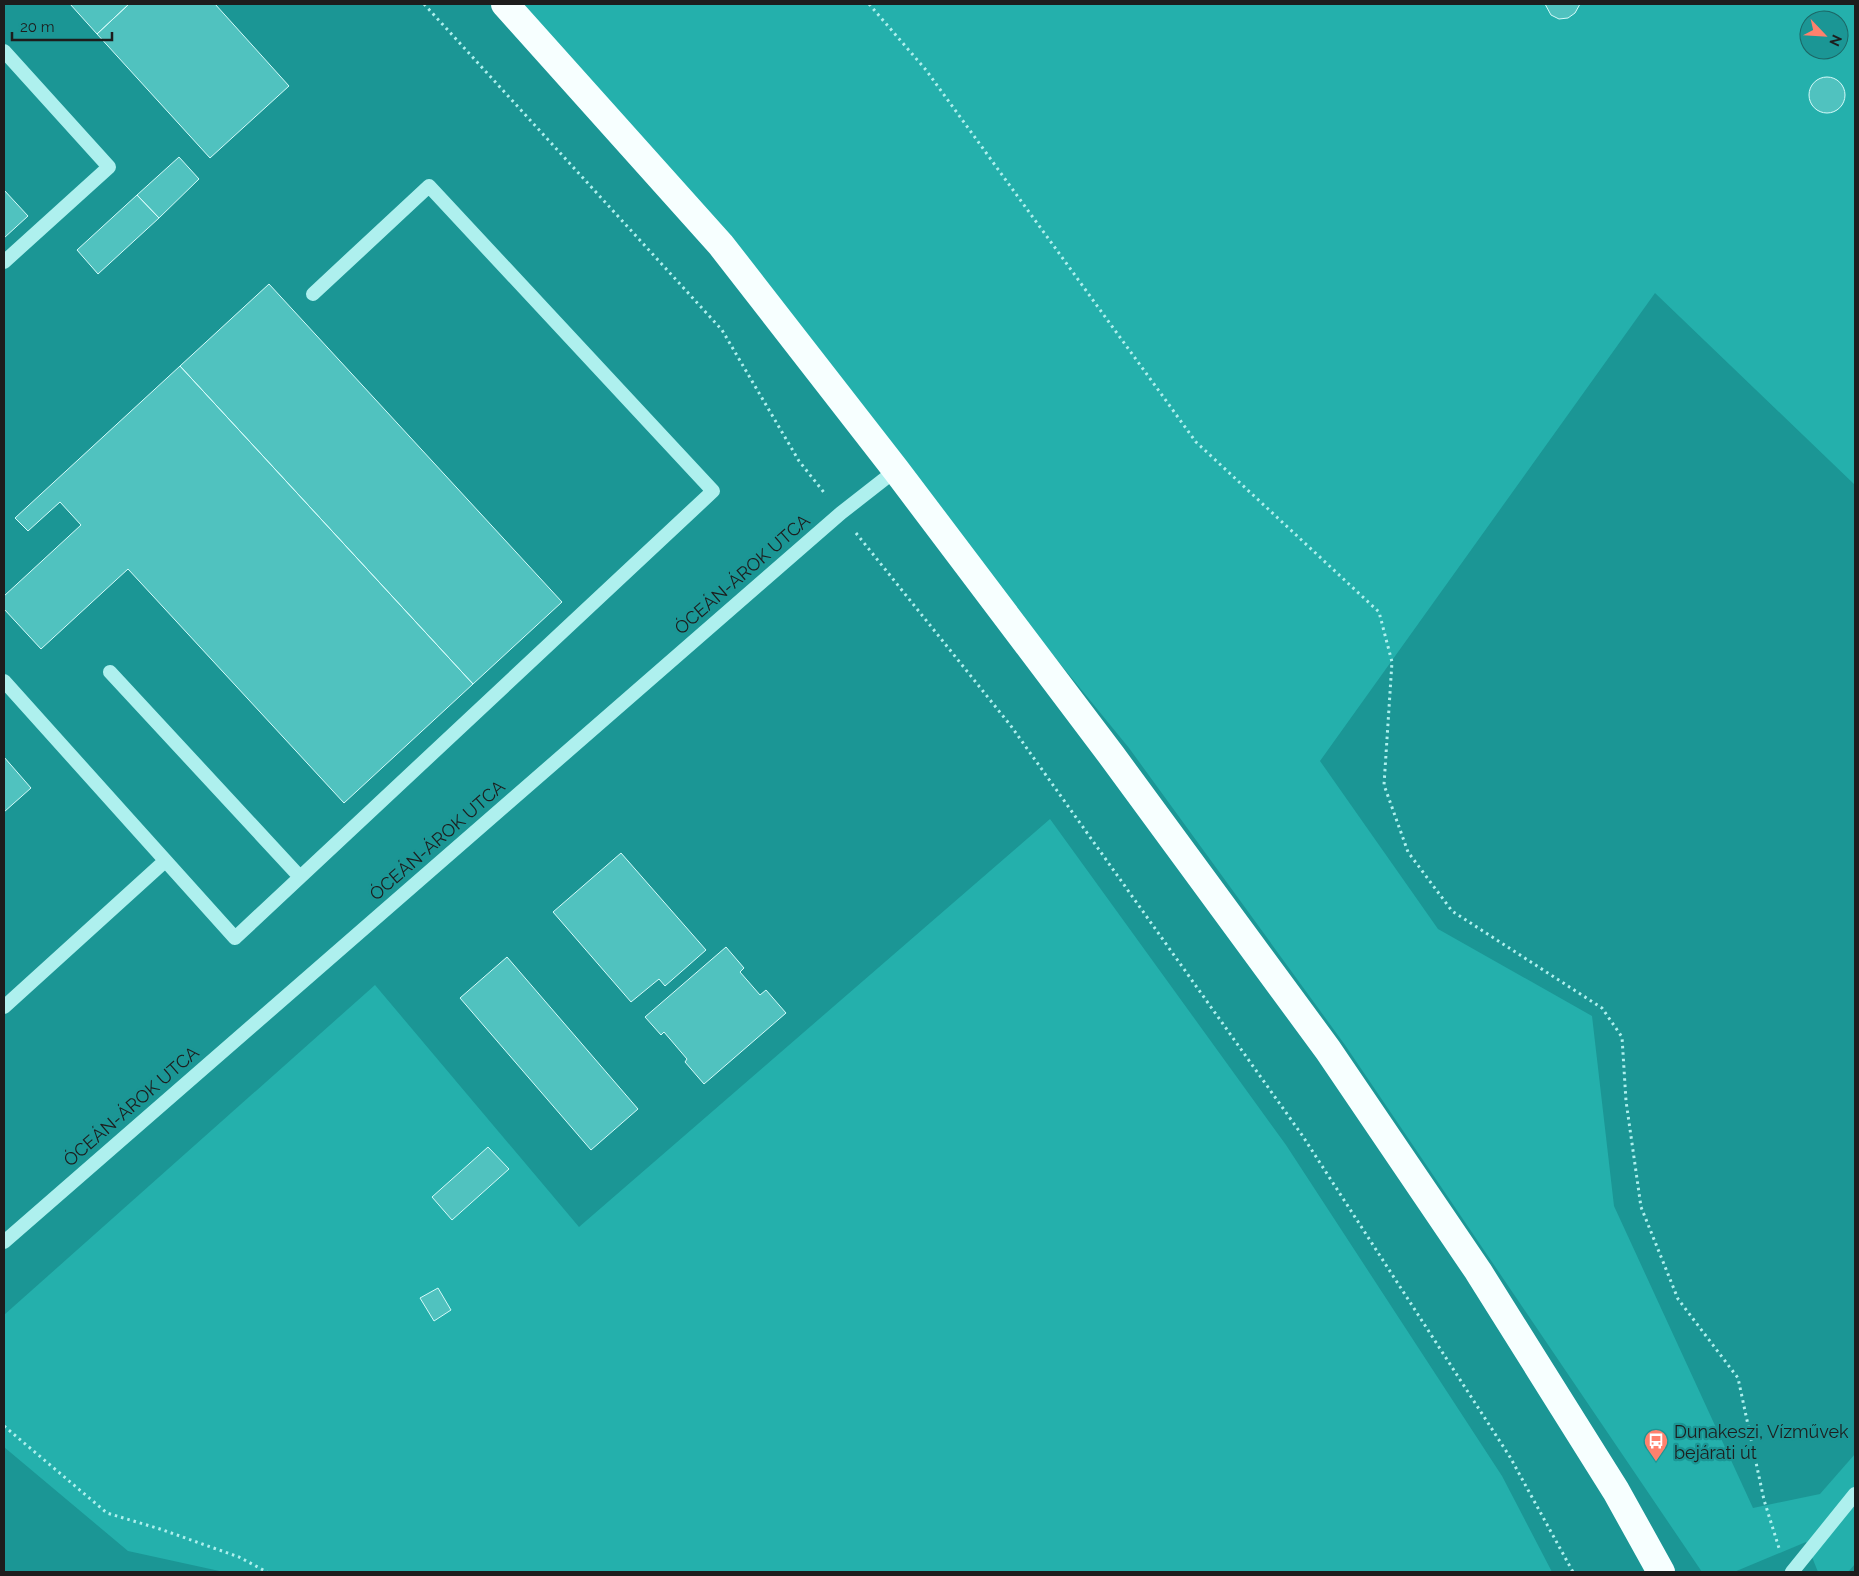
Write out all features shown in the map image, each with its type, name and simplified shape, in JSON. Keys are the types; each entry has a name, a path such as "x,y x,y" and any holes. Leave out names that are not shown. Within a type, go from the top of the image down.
{"main road":[{"path":"505,4 581,86 722,245 896,470 1106,748 1328,1050 1478,1271 1616,1491 1661,1572"}],"lane":[{"path":"4,50 109,167 4,262"},
{"path":"4,681 235,938 713,491 429,186 313,294"},
{"name":"ÓCEÁN-ÁROK UTCA","path":"4,1242 841,513 896,470"},
{"path":"110,672 300,876"},
{"path":"4,1007 166,861"},
{"path":"1792,1572 1855,1494"}],"path":[{"path":"424,4 722,330 799,461 1011,726 1302,1135 1510,1457 1573,1572"},
{"path":"869,4 926,70 1196,442 1379,612 1392,662 1384,784 1408,852 1452,911 1602,1008 1622,1037 1626,1101 1641,1207 1678,1299 1738,1378 1764,1500 1781,1554"},
{"path":"4,1426 106,1513 160,1529 239,1557 267,1572"}],"green space":[{"path":"505,4 1855,4 1855,485 1655,293 1320,761 1438,929 1592,1016 1614,1206 1753,1508 1820,1494 1855,1454 1855,1564 1848,1572 1818,1572 1806,1542 1734,1572 1702,1572 1345,1045 1129,748 692,213"},
{"path":"1050,819 1286,1145 1502,1476 1552,1572 224,1572 128,1551 4,1447 4,1315 375,985 579,1227"}],"building":[{"path":"70,4 129,4 97,34"},
{"path":"129,4 215,4 289,86 210,158 97,34"},
{"path":"1545,4 1580,4 1575,13 1568,18 1559,19 1551,15"},
{"path":"1827,77 1840,82 1845,95 1840,108 1827,113 1814,108 1809,95 1814,82"},
{"path":"179,157 199,179 159,218 137,195"},
{"path":"4,190 28,216 4,238"},
{"path":"137,195 159,218 98,274 77,250"},
{"path":"269,284 562,602 473,684 180,366"},
{"path":"180,366 473,684 344,803 128,569 41,649 4,609 4,596 81,525 60,502 28,531 15,518"},
{"path":"4,757 31,788 4,812"},
{"path":"621,853 706,950 665,986 659,979 631,1002 553,912"},
{"path":"726,947 744,968 740,972 760,995 766,990 786,1013 704,1084 685,1062 687,1059 664,1032 661,1035 645,1017"},
{"path":"507,957 638,1109 591,1150 460,998"},
{"path":"488,1147 509,1169 452,1220 432,1197"},
{"path":"438,1288 451,1310 434,1321 420,1298"}],"place":[{"name":"Dunakeszi, Vízművek bejárati út","path":"1656,1462"}]}
